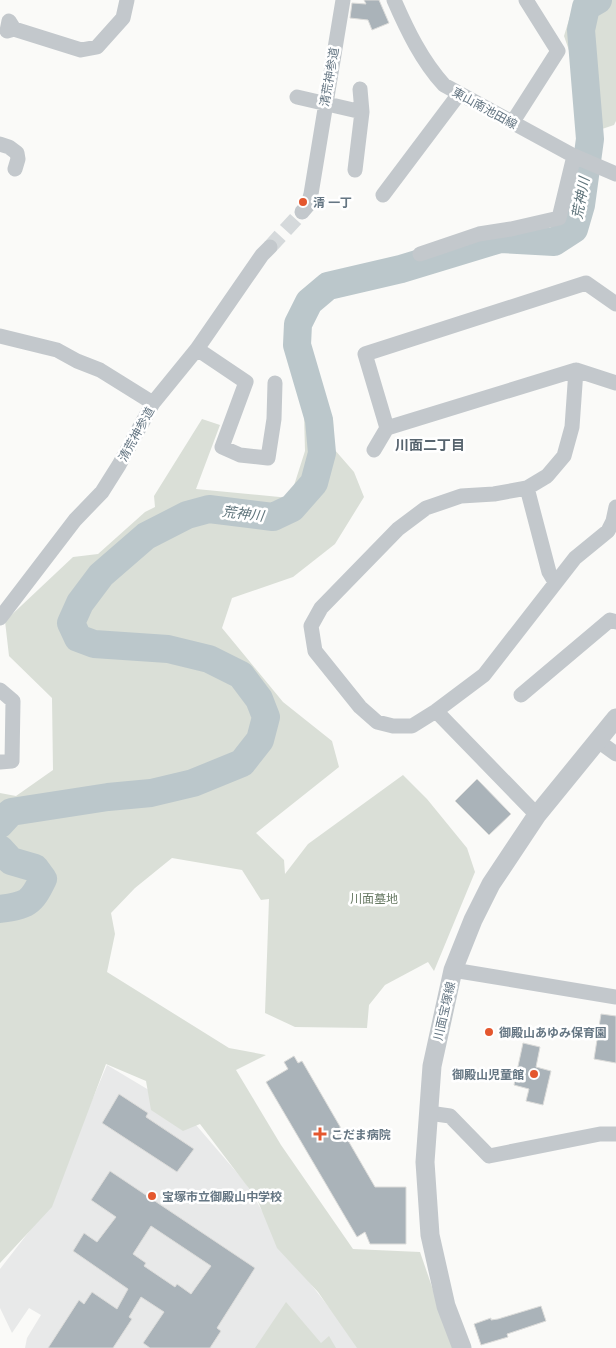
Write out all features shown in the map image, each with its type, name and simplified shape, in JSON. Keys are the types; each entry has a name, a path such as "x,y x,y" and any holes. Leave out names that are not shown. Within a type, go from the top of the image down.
{"street":[{"path":"14,29 81,50 97,47 123,18 127,0"},
{"name":"清荒神参道","path":"302,212 308,205 311,194 343,0"},
{"name":"東山南池田線","path":"394,0 403,22 433,73 444,85 577,158 616,174"},
{"path":"512,123 558,51 526,0"},
{"path":"354,170 362,112 360,89"},
{"path":"383,195 459,94"},
{"path":"297,96 362,112"},
{"path":"0,144 9,147 17,153 18,159 14,168"},
{"path":"420,254 479,234 559,218 577,158"},
{"name":"清荒神参道","path":"0,618 75,520 102,492 153,403 197,349 262,255 270,247"},
{"path":"388,428 365,354 586,284 616,304"},
{"path":"0,336 57,350 77,361 100,370 153,403"},
{"path":"197,349 246,382 222,447 240,455 268,458 274,419 275,383"},
{"path":"576,370 572,427 564,456 547,476 527,488 494,494 461,496 426,508 398,529 320,608 311,626 315,652 360,707 377,722 393,726 412,726 436,712 484,674 575,558 608,530 613,521 616,507"},
{"path":"374,450 388,428 576,370 616,383"},
{"path":"527,488 549,572 555,582"},
{"path":"520,695 610,620 616,622"},
{"path":"0,690 13,701 12,761 0,762"},
{"path":"436,712 538,815"},
{"name":"川面宝塚線","path":"462,1348 446,1306 430,1235 425,1162 432,1066 453,970 473,920 491,884 538,815 616,718"},
{"path":"598,742 616,754"},
{"path":"453,970 616,997"},
{"path":"428,1113 450,1116 489,1156 600,1134 616,1134"}],"shaded area":[{"name":"宝塚市立御殿山中学校","path":"107,1065 184,1111 245,1182 288,1255 364,1348 25,1348 27,1338 41,1315 29,1308 12,1333 0,1308 0,1269 45,1211"}],"green space":[{"path":"575,0 616,0 616,121 614,125 593,132 578,106 574,65 564,36"},
{"name":"川面墓地","path":"323,407 333,418 334,449 354,472 364,497 335,544 293,577 232,598 222,628 283,702 332,741 339,767 256,833 284,860 285,874 308,844 403,775 427,799 467,848 475,872 434,971 428,962 385,985 369,1005 367,1028 295,1027 265,1013 269,899 261,900 242,870 172,858 135,888 111,913 115,934 107,972 229,1048 266,1055 236,1070 281,1145 353,1249 420,1252 453,1348 357,1348 318,1292 277,1248 257,1199 200,1124 183,1131 151,1110 146,1081 106,1064 52,1207 0,1263 0,793 16,796 53,770 52,698 9,656 5,621 73,557 98,554 145,512 155,507 154,496 202,419 220,425 196,489 290,498 305,451 304,414"},
{"path":"286,1302 321,1343 329,1336 336,1348 255,1348"}],"building":[{"path":"364,0 379,0 389,23 372,30 368,20 350,18 352,3 366,4"},
{"path":"477,779 511,814 489,835 455,801"},
{"path":"601,1014 616,1016 616,1063 594,1059"},
{"path":"523,1043 540,1047 536,1067 551,1071 543,1105 526,1101 529,1089 514,1085"},
{"name":"こだま病院","path":"294,1056 298,1063 302,1061 375,1187 406,1187 406,1244 370,1244 365,1232 357,1237 266,1082 288,1069 284,1062"},
{"path":"119,1094 148,1113 146,1117 194,1149 177,1172 102,1123"},
{"path":"110,1171 255,1268 217,1328 221,1331 210,1348 150,1348 143,1343 164,1312 141,1297 129,1317 132,1319 113,1348 48,1348 79,1300 84,1304 92,1292 117,1309 128,1289 73,1251 84,1233 97,1242 116,1217 91,1200","holes":["151,1226 211,1266 191,1294 177,1284 175,1287 144,1266 146,1263 133,1254"]},
{"path":"541,1306 546,1321 507,1334 508,1337 481,1345 474,1324"}],"waterway":[{"name":"荒神川","path":"0,824 11,812 108,797 151,793 193,783 242,763 260,740 266,717 259,699 241,675 209,659 168,649 94,644 78,638 71,623 80,603 101,575 146,536 187,515 209,509 273,517 292,508 314,483 322,453 319,420 297,345 298,324 309,302 328,286 401,269 500,239 554,242 574,229 581,205 590,139 581,30 586,7 598,0"},
{"name":"荒神川","path":"0,849 11,861 35,868 43,879 35,894 27,902 0,909"}],"tunnel":[{"path":"270,247 302,212"}],"place":[{"name":"清 一丁","path":"303,202"},
{"name":"御殿山あゆみ保育園","path":"489,1032"},
{"name":"御殿山児童館","path":"534,1074"},
{"name":"こだま病院","path":"320,1134"},
{"name":"宝塚市立御殿山中学校","path":"152,1196"}],"district":[{"name":"川面二丁目","path":"430,444"}]}
